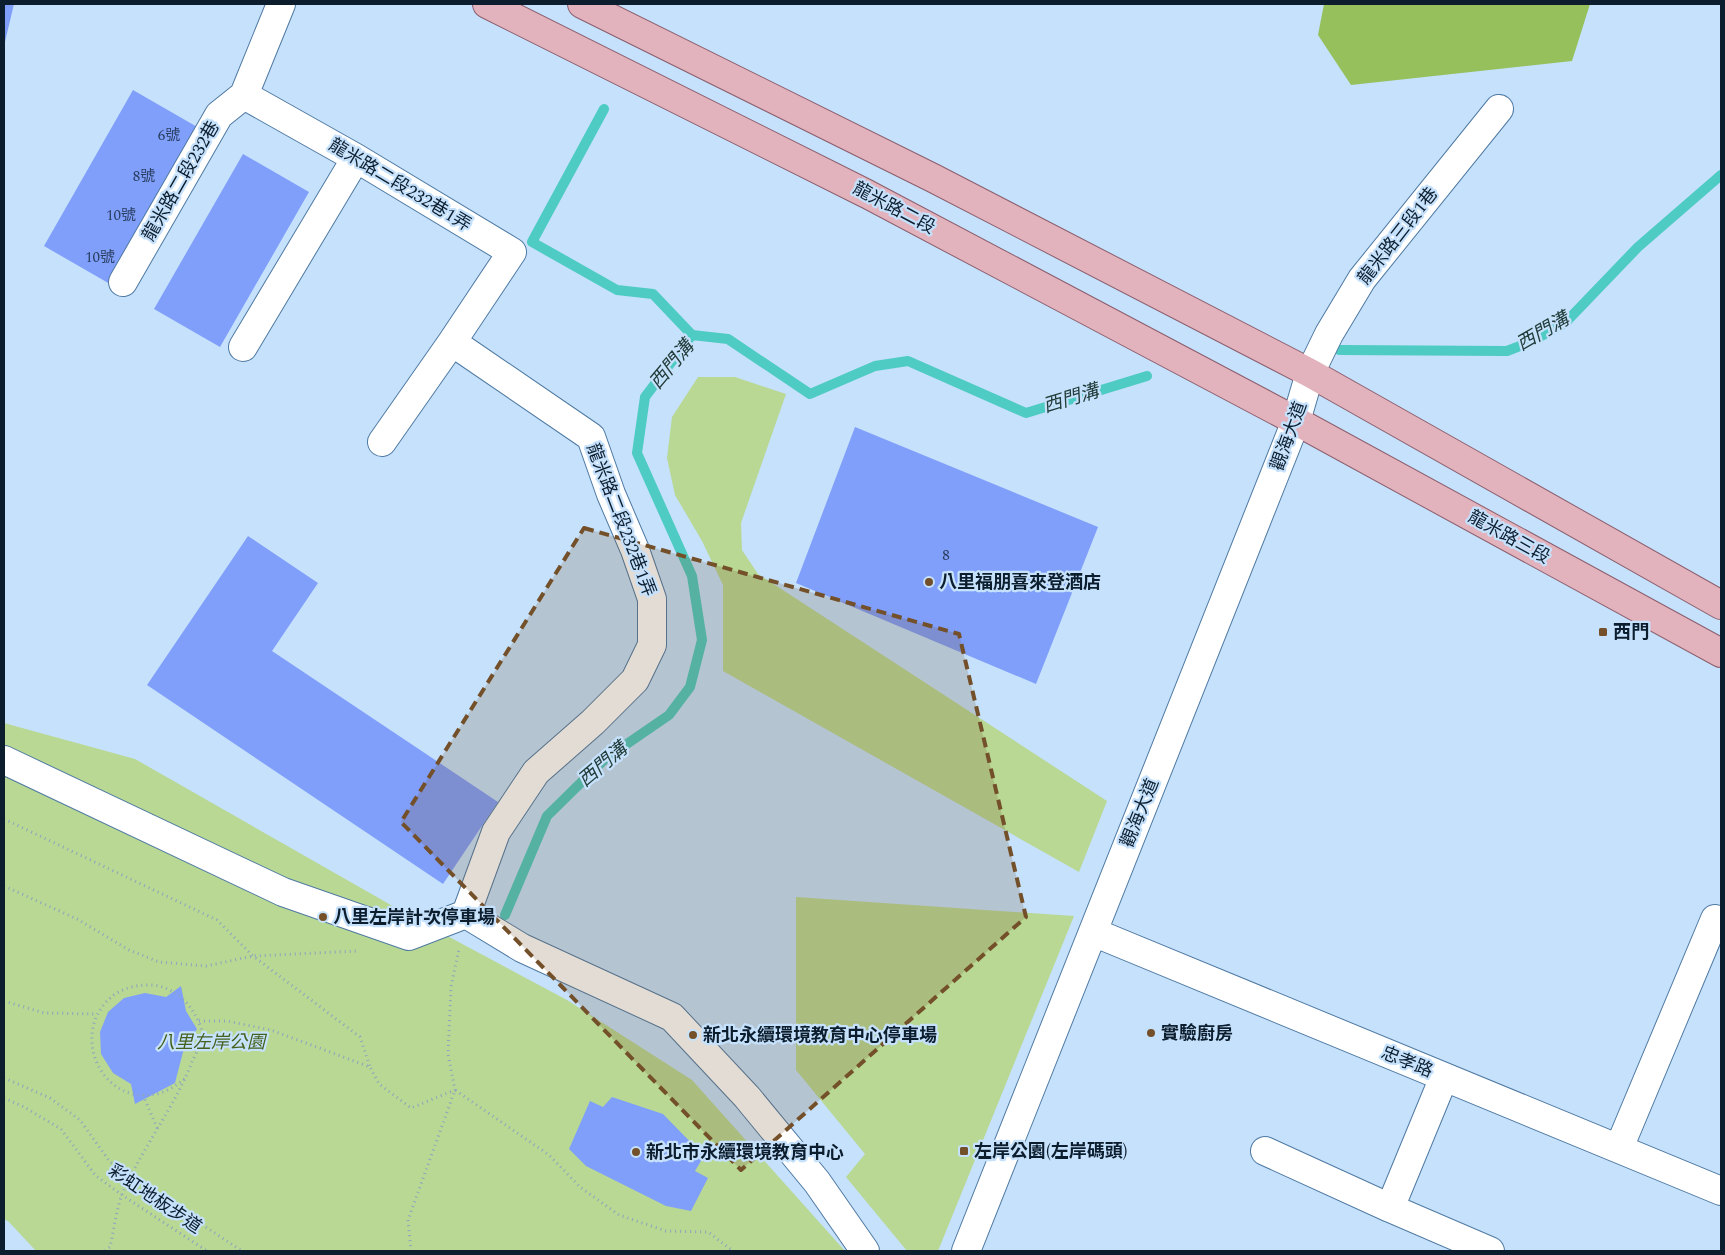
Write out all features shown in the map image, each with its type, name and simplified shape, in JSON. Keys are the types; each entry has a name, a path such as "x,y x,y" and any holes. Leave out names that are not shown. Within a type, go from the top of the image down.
{"main road":[{"name":"龍米路二段","path":"487,4 866,194 1296,421"},
{"path":"582,4 884,154 1310,373 1721,605"},
{"path":"866,194 884,154"},
{"name":"龍米路三段","path":"1296,421 1721,654"}],"street":[{"name":"龍米路二段232巷","path":"123,282 219,115 244,95 281,4"},
{"name":"龍米路二段232巷1弄","path":"244,95 356,158 512,252 452,342 591,438 611,494 635,550 652,600 652,645 635,680 593,722 536,772 496,832 466,914"},
{"name":"龍米路三段1巷","path":"1310,373 1329,334 1362,279 1499,109"},
{"path":"243,346 356,158"},
{"path":"382,442 452,342"},
{"name":"觀海大道","path":"966,1251 1296,421 1310,373"},
{"path":"4,760 283,892 409,936 466,914 522,948 672,1017 747,1097 811,1174 865,1251"},
{"path":"1619,1148 1715,919"},
{"name":"忠孝路","path":"1093,932 1721,1191"},
{"path":"1390,1208 1444,1077"},
{"path":"1265,1151 1490,1251"}],"path":[{"path":"4,819 217,920 253,956 360,1037 370,1068 379,1084 411,1108 454,1090"},
{"path":"4,886 77,919 128,950 159,962 206,966 253,956 366,949"},
{"path":"412,1251 408,1220 454,1090 448,1054 451,987 466,914"},
{"path":"105,1251 110,1247 122,1195 130,1177 186,1078 202,1037 199,1022 191,1008 180,996 166,988 150,984 134,986 119,991 106,1001 97,1014 92,1029 91,1044 95,1060 102,1074 128,1092 143,1095 158,1094 173,1088 186,1078"},
{"path":"4,1000 44,1013 97,1014"},
{"path":"199,1022 227,1022 271,1030 370,1068"},
{"path":"4,1078 50,1098 80,1120 110,1162 242,1251"},
{"path":"454,1090 550,1155 580,1187 619,1215 666,1231 708,1232 733,1251"},
{"path":"143,1095 158,1130"},
{"name":"彩虹地板步道","path":"4,1098 24,1106 61,1128 95,1175 122,1195 208,1251"}],"highlighted area":[{"path":"584,528 959,634 1026,917 741,1170 401,822"}],"green space":[{"path":"1324,4 1590,4 1572,61 1351,85 1318,35"},
{"path":"698,377 735,377 786,394 741,523 742,550 758,574 1107,801 1079,872 723,671 723,585 702,541 675,495 667,458 672,417"},
{"name":"八里左岸公園","path":"4,723 135,759 412,917 567,1000 692,1080 845,1251 36,1251 4,1219"},
{"path":"796,897 1074,916 938,1251 907,1251 846,1177 865,1154 796,1070"}],"building":[{"path":"4,4 14,4 4,46"},
{"path":"133,90 199,128 110,284 44,246"},
{"path":"243,154 309,192 220,347 154,309"},
{"name":"八里福朋喜來登酒店","path":"855,427 1098,527 1036,684 796,583"},
{"path":"248,536 318,583 272,651 498,802 443,884 147,685"},
{"path":"181,986 186,1011 197,1029 183,1052 175,1083 135,1104 131,1084 113,1073 101,1054 100,1032 108,1012 124,998 145,993 166,997"},
{"name":"新北市永續環境教育中心","path":"612,1097 663,1114 704,1156 695,1171 708,1178 691,1211 666,1206 586,1166 569,1149 590,1101 603,1107"}],"waterway":[{"path":"604,109 532,242 617,290 653,294 692,335"},
{"name":"西門溝","path":"1339,350 1507,351 1530,342 1565,323 1638,247 1721,175"},
{"name":"西門溝","path":"505,915 547,816 605,759 669,715 690,687 702,640 692,576 637,453 645,397 692,335 728,339 810,394 875,366 908,361 1026,413 1147,376"}],"place":[{"name":"八里福朋喜來登酒店","path":"929,582"},
{"name":"西門","path":"1603,632"},
{"name":"八里左岸計次停車場","path":"323,917"},
{"name":"實驗廚房","path":"1151,1033"},
{"name":"新北永續環境教育中心停車場","path":"693,1035"},
{"name":"左岸公園(左岸碼頭)","path":"964,1151"},
{"name":"新北市永續環境教育中心","path":"636,1152"}]}
